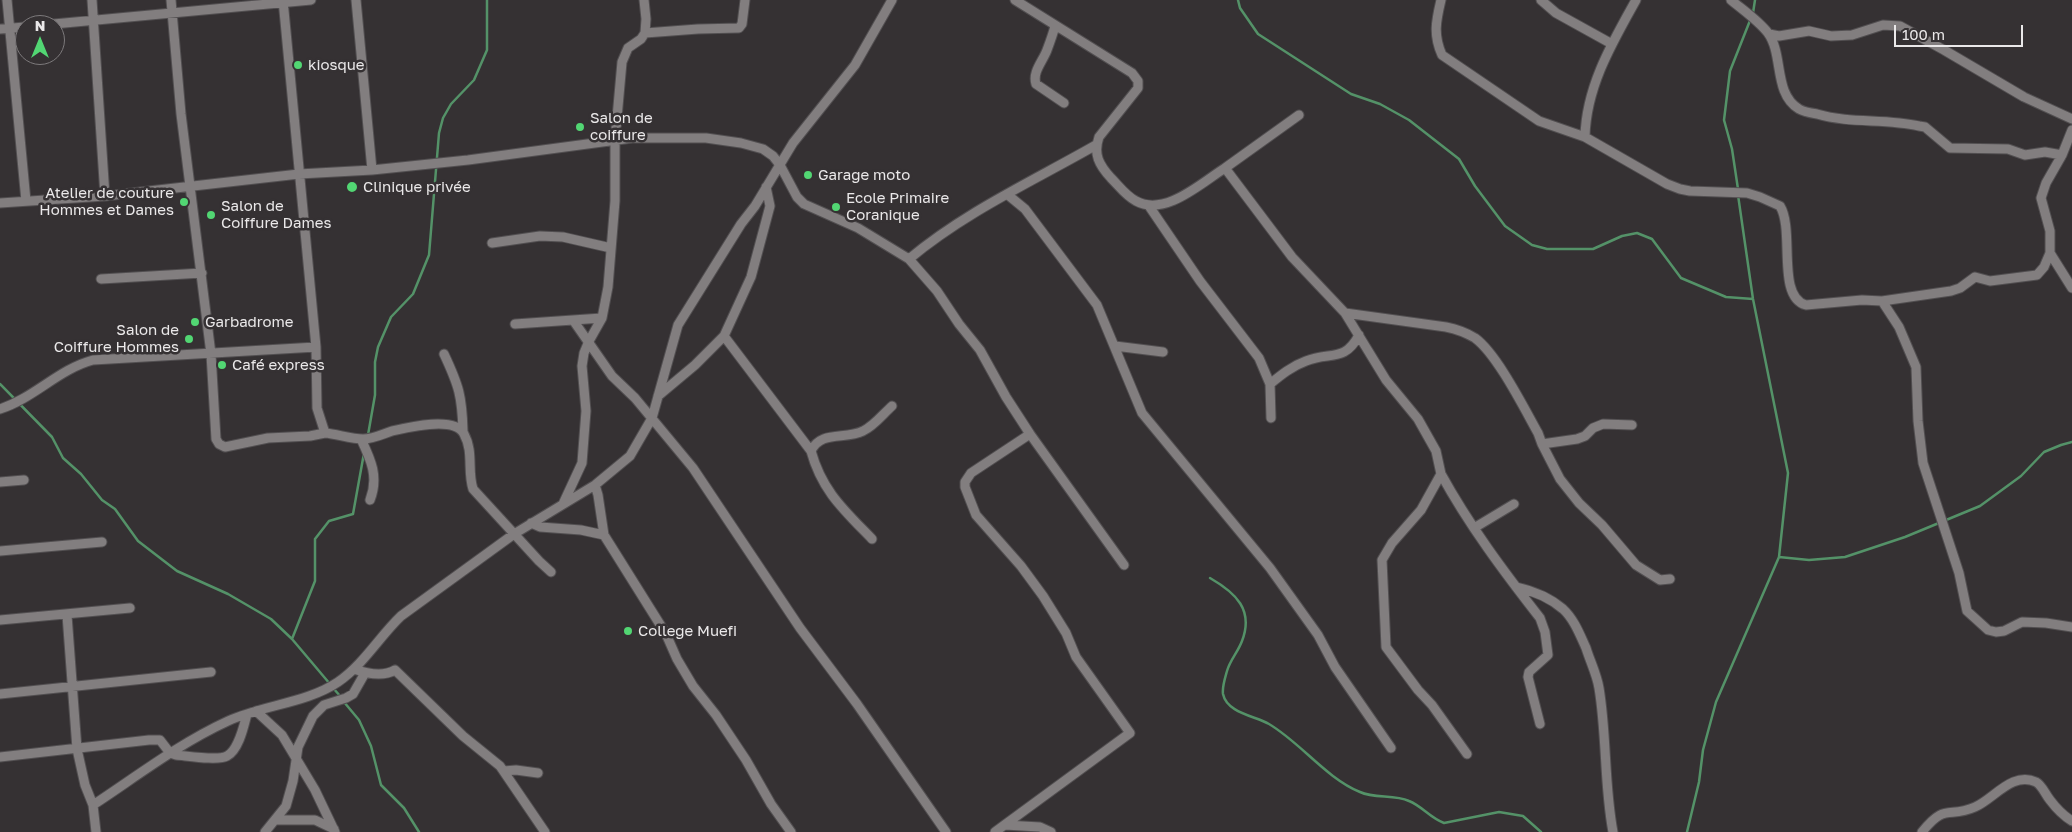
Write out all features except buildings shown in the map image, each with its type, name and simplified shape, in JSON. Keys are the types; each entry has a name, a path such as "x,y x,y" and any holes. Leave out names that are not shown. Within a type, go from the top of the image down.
{"street":[{"path":"7,0 26,201"},
{"path":"92,0 95,20 105,196"},
{"path":"171,0 181,114 202,273 216,439 219,444 225,447 268,438 310,436 325,433 361,439 405,428 448,423 457,426 463,431"},
{"path":"65,23 283,1 311,0"},
{"path":"356,0 372,170"},
{"path":"563,504 582,463 586,411 582,366 584,352 602,318 608,287 615,201 615,140 622,62 628,48 641,39 644,33 646,19 644,0"},
{"path":"644,33 738,28 742,24 745,0"},
{"path":"92,805 170,753 223,723 324,690 354,669 366,657 386,630 401,616 514,534 595,486 630,456 652,418 678,325 793,143 855,65 892,0"},
{"path":"1015,0 1132,73 1138,81 1138,88 1099,137 1096,145 1096,154 1101,166 1127,195 1138,202 1149,206 1170,204 1225,168 1299,115"},
{"path":"1441,0 1436,23 1436,42 1442,55 1539,121 1584,137 1652,178 1680,190 1747,193 1780,206 1786,222 1788,280 1799,303 1806,305 1862,300 1882,301 1951,291 1960,288 1975,277 1990,281 2038,275 2050,253 2050,231 2041,198 2046,183 2062,155 2072,130"},
{"path":"1541,0 1556,12 1612,44"},
{"path":"1584,137 1596,80 1612,44 1636,0"},
{"path":"1732,0 1769,34 1779,62 1779,75 1784,88 1792,103 1800,109 1852,121 1925,127 1950,148 2008,149 2025,155 2046,152 2062,155"},
{"path":"283,1 316,347 317,408 325,433"},
{"path":"1769,34 1779,36 1809,31 1831,36 1852,35 1883,25 1900,26 2024,97 2072,119"},
{"path":"1056,26 1035,73 1034,80 1036,84 1064,103"},
{"path":"0,29 15,28"},
{"path":"0,203 105,196 299,174 372,170 505,156 615,140 682,137 741,143 764,150 773,156 780,165 797,197 804,204 858,228 910,259 937,291 959,324 980,350 1030,434 1124,565"},
{"path":"910,259 933,239 1096,145"},
{"path":"1225,168 1236,180 1292,257 1345,313 1386,380 1426,431 1436,451 1440,474 1456,503 1540,618 1545,632 1548,655 1529,672 1528,676 1540,724"},
{"path":"658,396 696,365 724,336 752,277 770,206 766,187"},
{"path":"1008,195 1025,209 1097,305 1142,413 1270,568 1318,635 1335,667 1391,748"},
{"path":"1149,206 1200,281 1259,358 1270,384 1271,418"},
{"path":"492,243 540,236 564,237 611,248"},
{"path":"2050,253 2072,288"},
{"path":"101,278 202,273"},
{"path":"1882,301 1899,327 1916,367 1918,421 1923,463 1959,573 1967,611 1988,630 1996,632 2004,631 2022,622 2046,622 2072,627"},
{"path":"1345,313 1446,327 1460,330 1476,339 1498,365 1538,433 1560,479 1572,495 1602,525 1636,565 1660,580 1670,579"},
{"path":"515,324 602,318"},
{"path":"573,320 612,376 652,418 693,468 796,621 857,704 946,832"},
{"path":"1270,384 1292,367 1307,360 1348,351 1359,335"},
{"path":"724,336 811,451 830,495 872,539"},
{"path":"1115,346 1163,352"},
{"path":"0,408 19,400 73,366 93,360 316,347"},
{"path":"444,354 460,391 463,431 469,444 470,481 473,489 552,572"},
{"path":"811,451 815,443 822,438 858,433 866,430 892,406"},
{"path":"1542,444 1577,439 1585,436 1593,428 1603,424 1632,425"},
{"path":"995,832 1005,826 1011,818 1130,733 1076,656 1066,633 1043,596 1021,566 976,515 966,492 965,482 971,473 1030,434"},
{"path":"361,439 369,456 375,486 370,500"},
{"path":"1440,474 1421,510 1392,543 1382,560 1386,647 1412,683 1432,704 1467,754"},
{"path":"0,482 24,480"},
{"path":"595,486 604,536 666,634 677,659 694,686 746,760 771,804 791,832"},
{"path":"1474,528 1514,504"},
{"path":"531,523 540,527 580,530 604,536"},
{"path":"0,551 102,542"},
{"path":"1516,587 1532,591 1556,603 1565,611 1579,631 1599,686 1609,812 1613,832"},
{"path":"0,620 130,608"},
{"path":"67,615 77,749 84,785 92,805 96,832"},
{"path":"354,669 384,674 396,670 457,731 497,763 545,832"},
{"path":"0,694 211,672"},
{"path":"265,832 286,806 290,796 298,747 318,710 324,705 353,694 365,672"},
{"path":"0,757 160,740 170,753 186,756 227,756 241,737 252,712"},
{"path":"252,712 282,735 315,790 335,831"},
{"path":"504,771 516,770 538,773"},
{"path":"1922,832 1934,818 1945,812 1974,808 2010,783 2022,780 2031,780 2038,783 2050,801 2072,821"},
{"path":"276,820 315,820 335,831"},
{"path":"1005,826 1040,827 1051,832"}],"waterway":[{"path":"368,435 375,395 375,362 378,347 391,317 413,294 429,255 439,133 443,118 451,104 474,80 487,50 487,0"},
{"path":"1238,0 1240,8 1258,34 1351,94 1380,104 1409,120 1459,159 1475,186 1505,226 1532,245 1547,249 1593,249 1622,236 1637,233 1652,239 1681,278 1726,297 1753,299"},
{"path":"1753,13 1755,0"},
{"path":"1738,189 1732,149 1724,120 1730,71 1751,18"},
{"path":"1687,832 1699,782 1703,750 1716,702 1779,557 1788,473 1753,299 1738,195"},
{"path":"0,384 52,437 63,458 81,474 102,500 115,509 138,541 177,571 228,594 271,619 292,639 330,684"},
{"path":"1779,557 1809,560 1845,557 1905,537 1980,506 2021,476 2044,452 2072,442"},
{"path":"292,639 315,581 315,539 329,521 353,514 364,453"},
{"path":"1210,578 1235,596 1244,611 1246,620 1242,641 1228,667 1223,685 1223,694 1230,706 1269,724 1336,778 1360,792 1409,801 1444,823 1499,812 1523,816 1541,832"},
{"path":"333,688 341,697"},
{"path":"344,702 359,720 371,746 381,785 404,808 419,832"}],"place":[{"name":"kiosque","path":"298,65"},
{"name":"Salon de coiffure","path":"580,127"},
{"name":"Garage moto","path":"808,175"},
{"name":"Clinique privée","path":"352,187"},
{"name":"Atelier de couture Hommes et Dames","path":"184,202"},
{"name":"Ecole Primaire Coranique","path":"836,207"},
{"name":"Salon de Coiffure Dames","path":"211,215"},
{"name":"Garbadrome","path":"195,322"},
{"name":"Salon de Coiffure Hommes","path":"189,339"},
{"name":"Café express","path":"222,365"},
{"name":"College Muefi","path":"628,631"}]}
